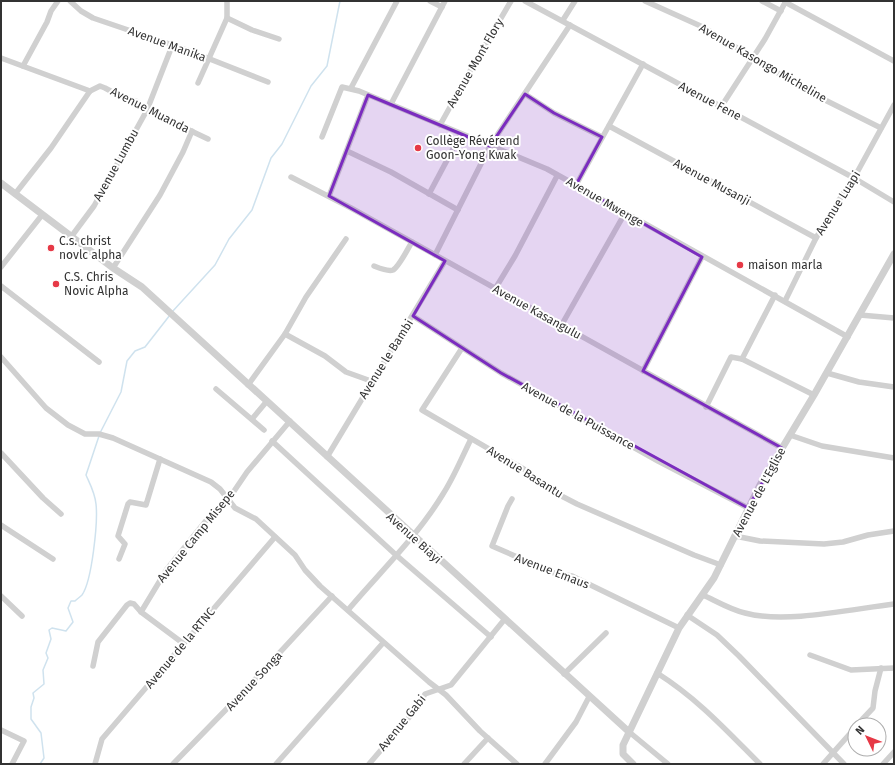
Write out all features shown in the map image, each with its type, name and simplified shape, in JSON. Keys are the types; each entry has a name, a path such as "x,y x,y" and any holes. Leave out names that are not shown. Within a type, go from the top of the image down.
{"street":[{"path":"23,66 47,22 51,11 58,1"},
{"name":"Avenue Manika","path":"70,1 87,15 210,59 268,82"},
{"path":"198,84 227,18 227,1"},
{"path":"322,137 342,87 351,88 398,1"},
{"path":"430,1 442,7"},
{"path":"391,104 445,1"},
{"name":"Avenue Mont Flory","path":"440,125 511,1"},
{"name":"Avenue Fene","path":"525,1 564,20 570,25 854,178 894,202"},
{"path":"564,20 575,1"},
{"name":"Avenue Kasongo Micheline","path":"645,1 705,28 752,59 807,91 881,128"},
{"path":"762,1 781,11"},
{"path":"721,107 786,2 894,61"},
{"path":"227,18 252,30 279,39"},
{"path":"435,255 490,146 570,25"},
{"name":"Avenue Lumbu","path":"71,237 94,206 147,110 172,46"},
{"name":"Avenue Muanda","path":"1,58 90,91 96,87 103,87 121,96 136,101 147,110 208,139"},
{"path":"576,185 643,64"},
{"name":"Avenue Mwenge","path":"351,88 531,162 576,185 624,214 775,295 848,337"},
{"path":"15,194 51,148 90,91"},
{"path":"525,94 554,113 602,137"},
{"path":"329,196 368,95"},
{"name":"Avenue Luapi","path":"784,301 816,238 854,178 894,105"},
{"name":"Avenue Musanji","path":"608,126 816,238"},
{"path":"113,268 167,184 192,131"},
{"path":"429,194 461,134"},
{"path":"347,151 391,172 458,210"},
{"path":"495,289 515,256 557,176"},
{"name":"Avenue Kasangulu","path":"291,177 329,196 782,448"},
{"name":"Avenue Biayi","path":"1,183 113,268 142,287 248,385 290,421 504,620 628,731"},
{"path":"561,326 624,214"},
{"path":"1,267 42,215"},
{"path":"248,385 285,334 306,297 346,239"},
{"path":"374,266 387,270 393,270 398,266 412,242"},
{"name":"Avenue de L'Eglise","path":"628,731 679,628 721,565 748,508 848,337 894,254"},
{"path":"643,372 702,257"},
{"name":"Avenue le Bambi","path":"327,457 371,381 413,316 445,261"},
{"path":"1,286 99,362"},
{"path":"742,359 775,295"},
{"path":"860,315 894,318"},
{"name":"Avenue de la Puissance","path":"413,316 501,373 658,461 748,508"},
{"path":"285,334 325,356 346,372 371,381"},
{"name":"Avenue Basantu","path":"462,348 422,409 527,471 546,488 571,501 694,555 721,565"},
{"path":"1,357 46,408 68,425 85,434 99,434 113,438 211,482 238,510 256,519 295,555 315,582 383,643 438,689 517,764"},
{"path":"706,407 731,357 742,359 814,395"},
{"path":"827,373 859,382 894,387"},
{"path":"216,389 264,430"},
{"path":"252,420 267,401"},
{"name":"Avenue Camp Misepe","path":"141,612 167,569 209,518 228,500 247,472 290,421"},
{"path":"790,435 822,446 894,458"},
{"path":"348,610 413,536 444,493 471,439"},
{"path":"272,441 396,555 491,637"},
{"path":"1,453 43,498 61,514"},
{"path":"119,559 125,544 118,536 128,504 130,502 146,505 160,459"},
{"name":"Avenue Emaus","path":"512,499 492,546 554,573 572,576 679,628"},
{"path":"1,525 53,559"},
{"path":"735,536 760,542 824,544 843,542 868,535 894,531"},
{"name":"Avenue de la RTNC","path":"95,764 102,739 274,537"},
{"path":"703,594 744,613 756,615 807,616 894,604"},
{"path":"1,596 22,616"},
{"name":"Avenue Songa","path":"173,764 247,688 332,596"},
{"path":"93,666 98,642 127,605 134,604 141,612 184,644"},
{"path":"688,615 717,635 739,656 844,764"},
{"name":"Avenue Gabi","path":"369,764 417,708 425,694 450,685 504,620"},
{"path":"564,674 606,633"},
{"path":"276,764 383,643"},
{"path":"810,655 851,670 894,668"},
{"path":"865,717 873,708 875,691 881,668"},
{"path":"657,673 682,689 702,706 760,764"},
{"path":"545,764 576,722 589,697"},
{"path":"1,730 24,741 12,764"},
{"path":"633,764 622,751 628,731 668,764"},
{"path":"823,764 847,737"},
{"path":"464,764 488,738"},
{"path":"883,764 894,752"}],"highlighted area":[{"path":"525,94 554,113 602,137 576,185 702,257 643,371 782,448 748,508 501,373 413,316 445,261 329,196 368,95 490,146"}],"waterway":[{"path":"172,312 215,265 229,239 252,210 271,158 282,144 311,86 327,66 340,1"},
{"path":"100,433 121,392 127,361 135,351 145,347 170,315"},
{"path":"40,764 44,758 41,733 31,719 31,707 34,698 33,693 44,684 43,670 48,658 46,653 51,639 49,630 52,628 66,631 73,622 68,608 71,601 75,601 82,595 89,577 94,551 96,504 95,496 86,475 99,436"}],"place":[{"name":"Collège Révérend Goon-Yong Kwak","path":"418,148"},
{"name":"C.s. christ novlc alpha","path":"51,248"},
{"name":"maison marla","path":"740,265"},
{"name":"C.S. Chris Novic Alpha","path":"56,284"}]}
